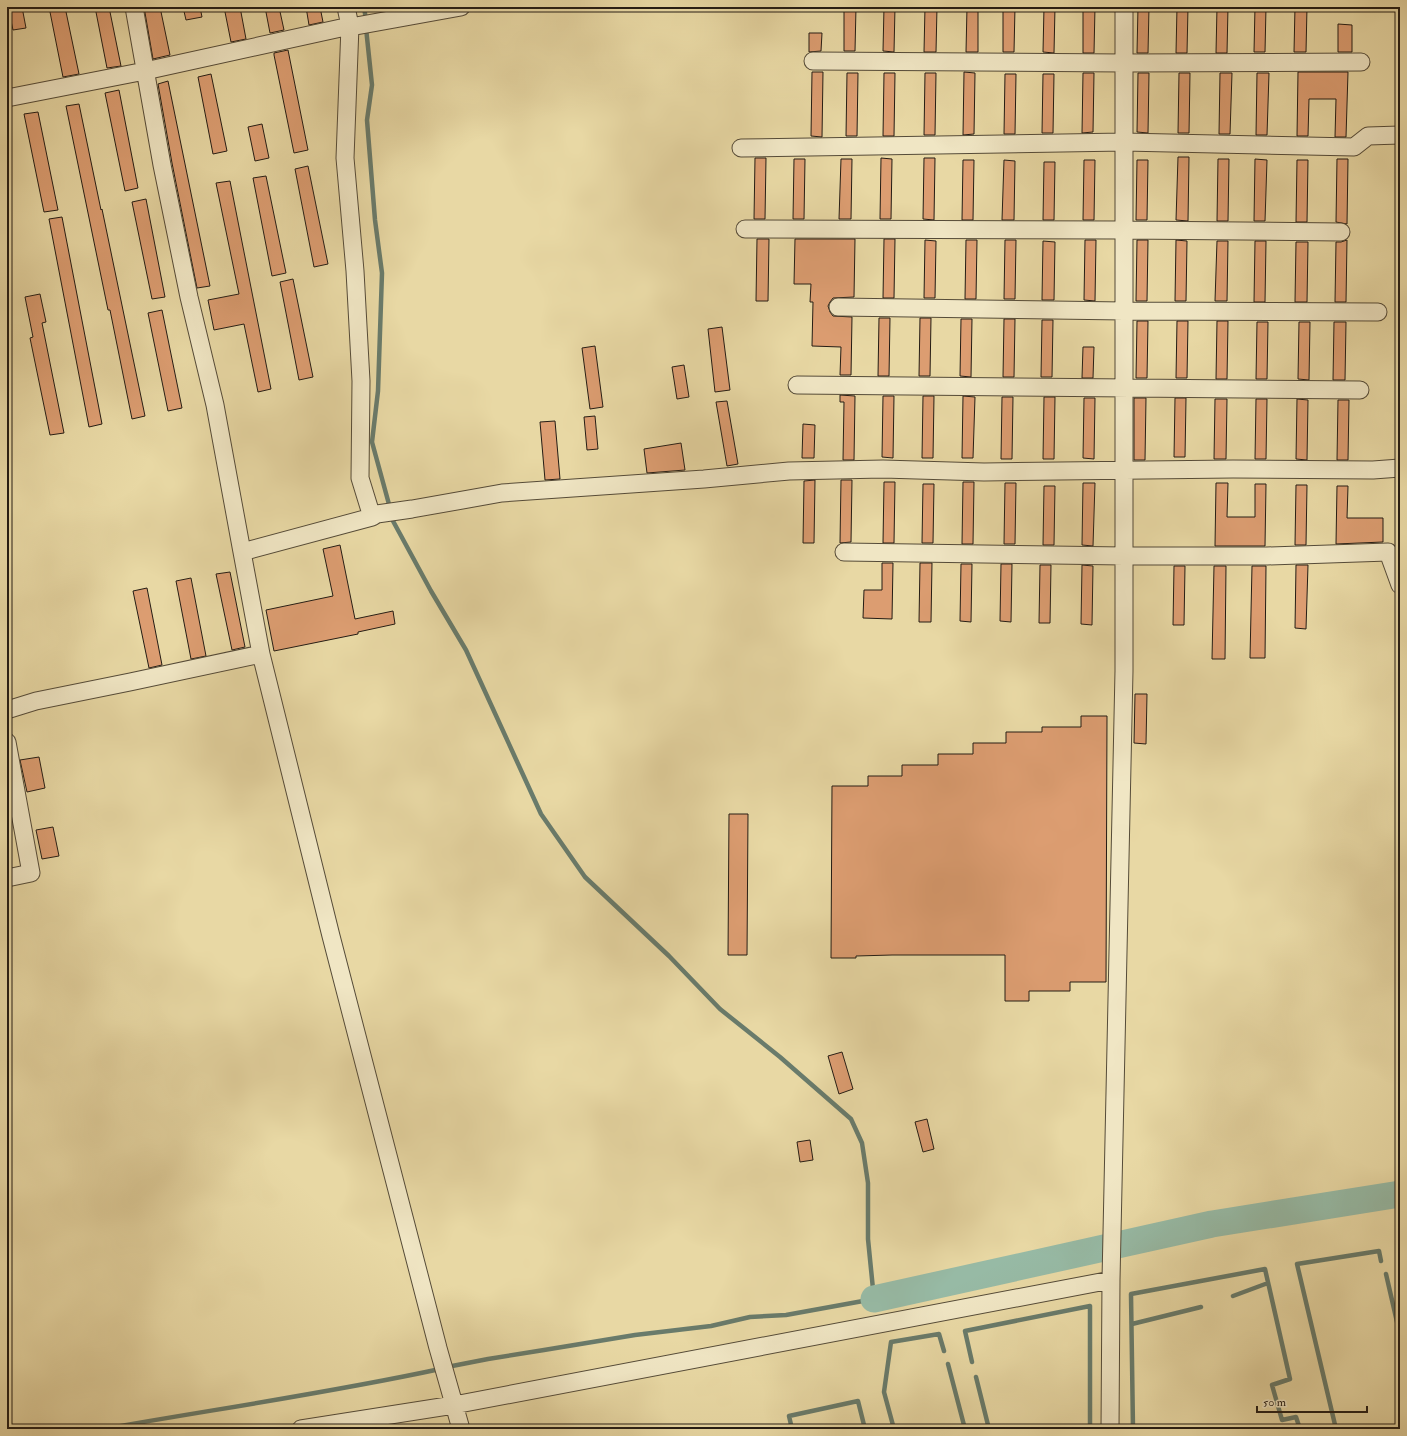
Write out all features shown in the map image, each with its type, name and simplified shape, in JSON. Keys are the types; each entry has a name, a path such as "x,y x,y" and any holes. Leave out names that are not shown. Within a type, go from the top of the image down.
{"street":[{"path":"134,7 162,165 189,297 215,405 261,654 331,936 438,1348 461,1429"},
{"path":"346,7 353,26 345,158 355,271 361,381 360,478 375,515"},
{"path":"7,98 145,71 353,26 461,7"},
{"path":"1110,1429 1111,1280 1124,671 1124,7"},
{"path":"813,61 1124,63 1360,62"},
{"path":"741,148 1124,142 1354,147 1368,136 1400,135"},
{"path":"745,229 1341,232"},
{"path":"838,307 1124,311 1378,312"},
{"path":"798,385 1360,390"},
{"path":"242,552 375,515 502,493 704,479 789,471 883,469 984,472 1124,469 1373,470 1400,468"},
{"path":"844,552 1124,556 1266,556 1388,552 1400,585"},
{"path":"7,710 36,700 261,654"},
{"path":"7,742 32,873 7,878"},
{"path":"301,1429 454,1405 1111,1280"}],"building":[{"path":"8,7 22,7 26,28 13,30"},
{"path":"49,7 65,7 79,74 63,77"},
{"path":"95,7 109,7 121,66 107,68"},
{"path":"144,7 160,7 170,55 153,59"},
{"path":"183,7 200,7 202,17 186,20"},
{"path":"224,7 240,7 246,39 231,42"},
{"path":"265,7 279,7 284,30 270,33"},
{"path":"306,7 320,7 323,22 309,25"},
{"path":"844,7 856,7 855,51 844,51"},
{"path":"884,7 895,7 894,52 883,51"},
{"path":"925,7 937,7 936,52 924,52"},
{"path":"967,7 978,7 978,52 966,52"},
{"path":"1003,7 1015,7 1014,52 1003,52"},
{"path":"1044,7 1055,7 1054,53 1043,52"},
{"path":"1083,7 1095,7 1094,53 1083,53"},
{"path":"1138,7 1149,7 1148,53 1137,53"},
{"path":"1177,7 1188,7 1187,53 1176,53"},
{"path":"1217,7 1228,7 1227,53 1216,53"},
{"path":"1255,7 1266,7 1265,52 1254,52"},
{"path":"1295,7 1307,7 1306,52 1294,52"},
{"path":"1338,24 1352,25 1352,52 1338,52"},
{"path":"809,33 822,33 821,51 809,52"},
{"path":"288,50 308,150 294,153 274,55 274,53"},
{"path":"812,72 823,72 822,137 811,136"},
{"path":"964,72 975,73 974,134 963,135"},
{"path":"1298,72 1348,72 1346,137 1335,137 1336,99 1309,99 1308,136 1297,136"},
{"path":"847,73 858,73 857,136 846,136"},
{"path":"884,73 895,73 894,136 883,136"},
{"path":"925,73 936,73 935,135 924,135"},
{"path":"1083,73 1094,73 1093,132 1082,133"},
{"path":"1138,73 1149,73 1148,133 1137,132"},
{"path":"1179,73 1190,73 1189,133 1178,133"},
{"path":"1220,73 1232,73 1230,134 1219,134"},
{"path":"1257,73 1269,73 1267,135 1256,135"},
{"path":"211,74 227,151 213,154 198,77"},
{"path":"1005,74 1016,74 1015,134 1004,134"},
{"path":"1043,74 1054,74 1053,133 1042,133"},
{"path":"168,81 210,286 197,288 158,84"},
{"path":"119,90 138,188 125,191 105,93"},
{"path":"79,104 145,416 132,419 66,106"},
{"path":"38,112 58,210 44,212 24,114"},
{"path":"262,124 269,158 255,161 248,127"},
{"path":"1178,157 1189,157 1188,221 1176,220"},
{"path":"755,158 766,158 765,219 754,219"},
{"path":"881,158 892,159 891,219 880,219"},
{"path":"924,158 935,158 934,220 923,219"},
{"path":"794,159 805,159 804,219 793,219"},
{"path":"841,159 852,159 851,219 839,219"},
{"path":"1218,159 1229,159 1228,221 1217,221"},
{"path":"1255,159 1267,160 1265,221 1254,221"},
{"path":"1337,159 1348,159 1347,224 1336,222"},
{"path":"963,160 974,160 973,220 962,220"},
{"path":"1004,160 1015,161 1014,220 1002,220"},
{"path":"1084,160 1095,160 1094,220 1083,220"},
{"path":"1137,160 1148,160 1147,220 1136,220"},
{"path":"1297,160 1308,160 1307,222 1296,222"},
{"path":"1044,162 1055,162 1054,220 1043,220"},
{"path":"308,166 328,264 314,267 295,169"},
{"path":"266,176 286,273 272,276 253,178"},
{"path":"230,181 271,389 258,392 244,324 214,330 208,300 239,294 216,183"},
{"path":"146,199 165,297 152,299 132,202"},
{"path":"62,217 102,424 89,427 49,219"},
{"path":"757,239 769,239 768,301 756,301"},
{"path":"795,239 855,239 854,297 833,298 828,306 833,316 852,317 851,375 840,375 841,347 812,346 813,302 810,302 811,284 794,284"},
{"path":"884,239 895,239 894,298 883,298"},
{"path":"925,240 936,241 935,298 924,298"},
{"path":"966,240 977,240 976,299 965,299"},
{"path":"1005,240 1016,240 1015,299 1004,299"},
{"path":"1085,240 1096,240 1095,301 1084,300"},
{"path":"1137,240 1148,240 1147,301 1136,301"},
{"path":"1176,240 1187,241 1186,301 1175,301"},
{"path":"1347,240 1346,302 1335,302 1336,242"},
{"path":"1043,241 1055,242 1054,300 1042,300"},
{"path":"1217,241 1228,241 1227,301 1215,301"},
{"path":"1255,241 1266,241 1265,302 1254,302"},
{"path":"1296,242 1308,242 1307,302 1295,302"},
{"path":"293,279 313,377 299,380 280,282"},
{"path":"40,294 46,322 42,323 64,433 50,435 30,338 33,337 25,297"},
{"path":"162,310 182,408 168,411 148,313"},
{"path":"879,318 890,318 889,376 878,376"},
{"path":"920,318 931,318 930,376 919,376"},
{"path":"961,319 972,319 971,377 960,376"},
{"path":"1004,319 1015,319 1014,377 1003,377"},
{"path":"1042,320 1053,320 1052,377 1041,377"},
{"path":"1137,321 1148,321 1147,378 1136,378"},
{"path":"1177,321 1188,321 1187,378 1176,378"},
{"path":"1217,321 1228,321 1227,379 1216,379"},
{"path":"1257,322 1268,322 1267,379 1256,379"},
{"path":"1299,322 1310,322 1309,380 1298,379"},
{"path":"1334,322 1346,322 1345,380 1333,380"},
{"path":"722,327 730,390 715,392 708,329"},
{"path":"595,346 603,407 590,409 582,348"},
{"path":"1083,347 1094,347 1093,378 1082,378"},
{"path":"684,365 689,397 677,399 672,367"},
{"path":"840,395 855,396 854,460 843,460 844,402 840,402"},
{"path":"883,396 894,396 893,458 882,457"},
{"path":"923,396 934,396 933,458 922,458"},
{"path":"963,396 975,397 973,458 962,458"},
{"path":"1002,397 1013,397 1012,459 1001,459"},
{"path":"1044,397 1055,397 1054,459 1043,459"},
{"path":"1084,398 1095,398 1094,459 1083,458"},
{"path":"1134,398 1146,398 1145,460 1134,460"},
{"path":"1175,398 1186,398 1185,457 1174,457"},
{"path":"1215,399 1227,399 1226,459 1214,459"},
{"path":"1256,399 1267,399 1266,459 1255,459"},
{"path":"1297,399 1308,400 1307,460 1296,459"},
{"path":"1338,400 1349,400 1348,460 1337,460"},
{"path":"727,401 738,464 727,466 716,402"},
{"path":"595,416 598,449 587,450 584,417"},
{"path":"555,421 560,479 545,480 540,422"},
{"path":"803,424 815,425 814,458 802,458"},
{"path":"681,443 685,470 647,473 644,449"},
{"path":"815,480 814,543 803,543 804,481"},
{"path":"841,480 852,480 851,542 840,543"},
{"path":"884,482 895,482 894,543 883,543"},
{"path":"963,482 974,482 973,544 962,544"},
{"path":"1005,483 1016,483 1015,544 1004,544"},
{"path":"1083,483 1095,483 1093,546 1082,545"},
{"path":"1216,483 1228,483 1227,517 1255,517 1255,484 1266,484 1265,546 1215,546"},
{"path":"923,484 934,484 933,543 922,543"},
{"path":"1296,485 1307,485 1306,545 1295,545"},
{"path":"1044,486 1055,486 1054,545 1043,545"},
{"path":"1337,486 1348,486 1347,518 1383,518 1383,542 1336,544"},
{"path":"340,545 355,619 393,611 395,624 358,632 358,634 274,651 266,610 333,596 323,549"},
{"path":"882,563 893,563 892,619 863,618 864,590 882,590"},
{"path":"920,563 932,563 931,622 919,622"},
{"path":"961,564 972,564 971,622 960,621"},
{"path":"1001,564 1012,564 1011,622 1000,621"},
{"path":"1040,565 1051,565 1050,623 1039,623"},
{"path":"1082,565 1093,566 1092,625 1081,624"},
{"path":"1296,565 1308,565 1306,629 1295,628"},
{"path":"1174,566 1185,566 1184,625 1173,625"},
{"path":"1214,566 1226,566 1225,659 1212,659"},
{"path":"1252,566 1266,566 1265,658 1250,658"},
{"path":"230,572 245,647 232,650 216,574"},
{"path":"191,578 206,656 191,659 176,581"},
{"path":"147,588 162,665 149,668 133,591"},
{"path":"1135,694 1147,694 1146,744 1134,743"},
{"path":"1081,716 1107,716 1106,982 1070,982 1070,991 1029,991 1029,1001 1005,1001 1005,955 892,955 856,956 856,958 831,958 832,786 868,786 868,776 902,776 902,765 938,765 938,754 973,754 973,743 1006,743 1006,732 1042,732 1042,727 1081,727"},
{"path":"39,757 45,788 27,792 20,760"},
{"path":"729,814 748,814 747,955 728,955"},
{"path":"53,827 59,856 42,859 36,830"},
{"path":"842,1052 853,1089 839,1094 828,1056"},
{"path":"927,1119 934,1149 923,1152 915,1122"},
{"path":"810,1140 813,1160 800,1162 797,1142"}],"waterway":[{"path":"364,7 366,20"},
{"path":"366,28 372,85 367,120 375,220 382,273 378,391 372,442 390,508"},
{"path":"392,515 393,521 431,591 466,650 541,814 585,877 669,956 720,1009 780,1057 851,1119 862,1143 868,1183 868,1239 874,1299 786,1315 750,1317 711,1326 635,1335 447,1367"},
{"path":"874,1299 1212,1224 1400,1194"},
{"path":"1400,1245 1398,1246 1400,1253"},
{"path":"1336,1429 1297,1264 1379,1251 1381,1261"},
{"path":"1133,1429 1131,1294 1265,1269 1290,1379 1272,1385 1282,1420 1296,1417 1300,1429"},
{"path":"1386,1274 1400,1335"},
{"path":"1233,1296 1268,1283"},
{"path":"972,1362 965,1331 1090,1306 1090,1429"},
{"path":"1132,1324 1201,1307"},
{"path":"894,1429 884,1392 891,1342 939,1334 944,1351"},
{"path":"948,1364 965,1429"},
{"path":"103,1429 314,1393 440,1369"},
{"path":"976,1377 989,1429"},
{"path":"792,1429 789,1416 858,1401 865,1429"}]}
